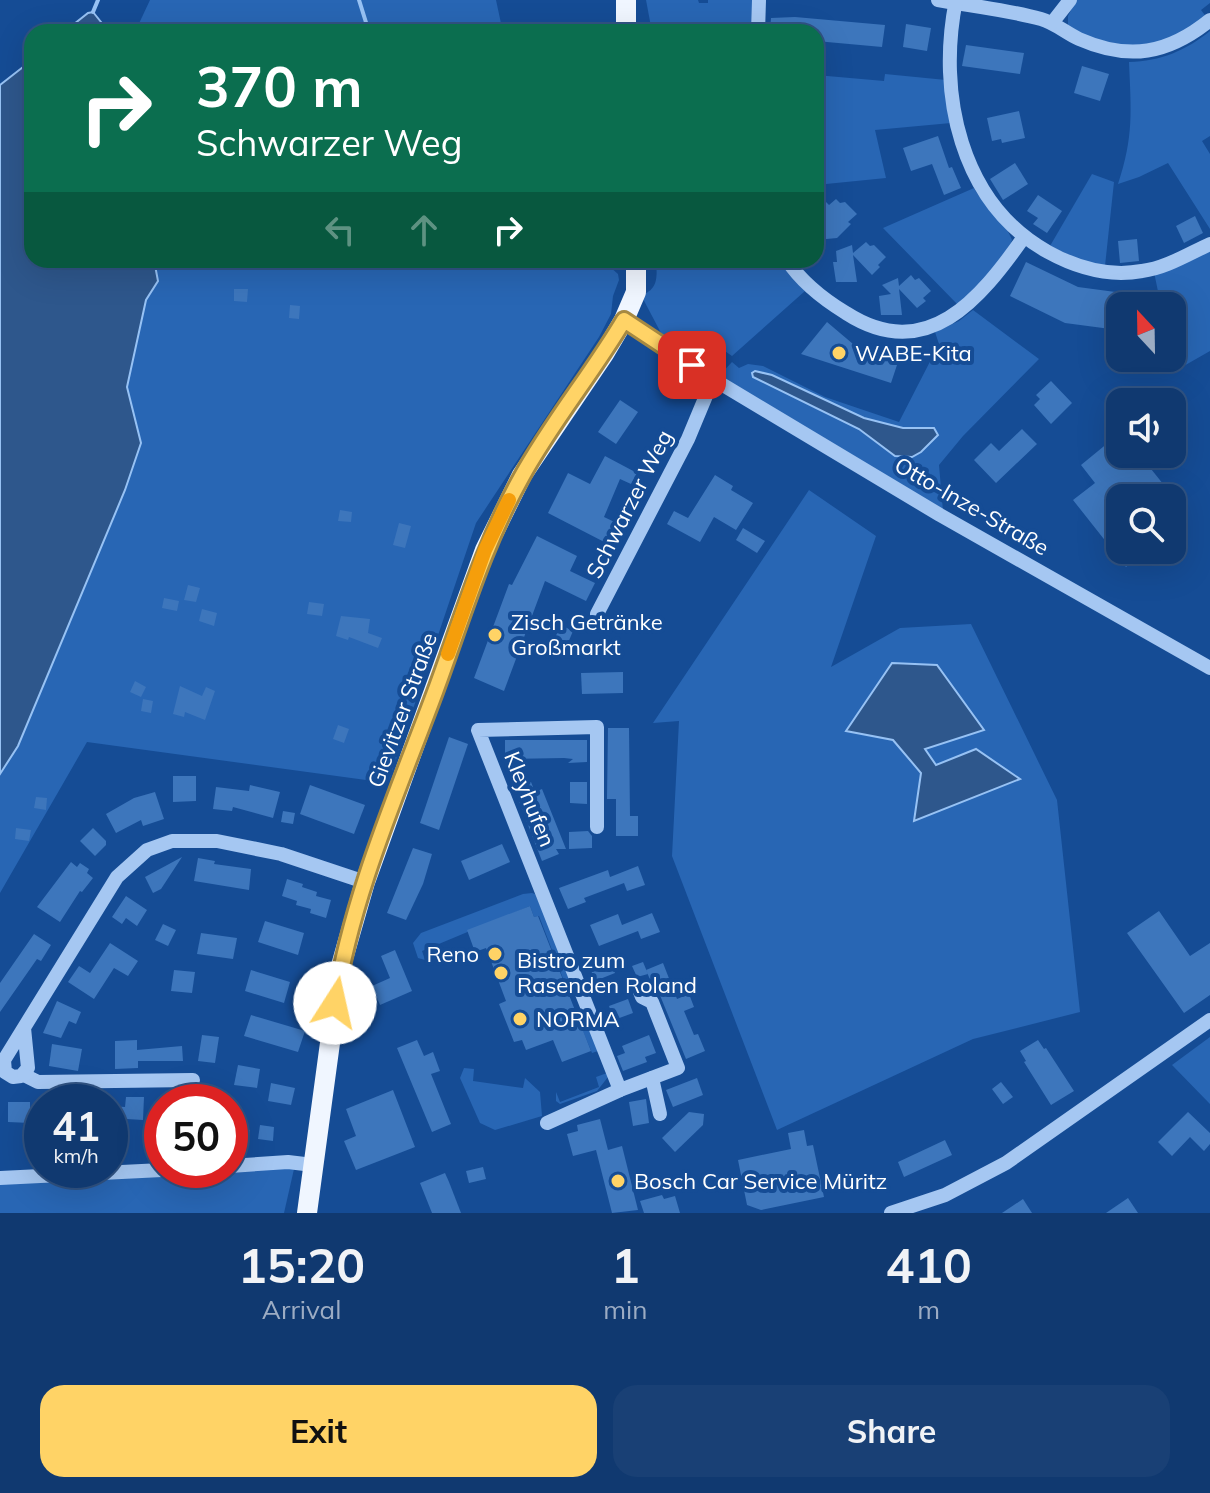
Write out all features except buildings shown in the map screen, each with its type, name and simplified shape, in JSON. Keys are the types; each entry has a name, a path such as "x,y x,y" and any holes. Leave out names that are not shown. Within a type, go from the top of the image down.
{"main road":[{"path":"626,0 626,24"},
{"name":"Gievitzer Straße","path":"307,1213 340,969 365,882 485,550 522,475 624,320 636,292 636,268"}],"street":[{"path":"758,24 759,0"},
{"path":"938,0 1052,23 1084,41 1127,53 1174,44 1192,35 1210,20"},
{"path":"1052,23 1070,0"},
{"path":"956,2 950,78 961,137 984,194 1024,237 1078,266 1120,273 1160,267 1210,244"},
{"path":"794,268 811,289 857,320 892,331 907,331 945,322 970,304 1024,237"},
{"path":"624,320 713,379"},
{"name":"Schwarzer Weg","path":"597,614 688,439 713,379"},
{"name":"Otto-Inze-Straße","path":"713,379 940,515 1210,668"},
{"name":"Kleyhufen","path":"597,827 597,727 478,730 620,1090"},
{"path":"24,1028 28,1065 24,1075 17,1078 10,1076 3,1066 24,1028 117,877 138,857 160,844 198,839 243,845 281,854 365,882"},
{"path":"547,1123 678,1068 652,1002 642,997 638,987"},
{"path":"891,1213 945,1195 1006,1163 1210,1020"},
{"path":"24,1075 38,1082 193,1080"},
{"path":"652,1078 660,1114"},
{"path":"248,1165 288,1162 313,1165"},
{"path":"0,1178 144,1171"}],"shaded area":[{"path":"150,0 496,0 501,24 139,24"},
{"path":"646,0 698,0 699,3 708,3 708,0 753,0 753,24 650,24"},
{"path":"1076,0 1210,0 1210,3 1201,10 1207,18 1189,32 1142,49 1085,37 1068,27 1068,16"},
{"path":"93,12 103,24 74,24"},
{"path":"1210,31 1210,136 1202,141 1210,154 1210,229 1168,163 1118,184 1129,137 1129,62 1172,54"},
{"path":"24,66 24,268 156,268 158,281 146,300 127,387 141,443 125,490 18,746 0,774 0,85"},
{"path":"885,74 946,80 951,123 875,130 886,178 824,184 824,76 884,81"},
{"path":"1092,174 1114,182 1105,266 1080,260 1050,246"},
{"path":"974,188 1005,226 1012,240 980,285 958,305 883,228"},
{"path":"1210,249 1210,351 1186,365 1186,292 1158,292 1154,272"},
{"path":"156,268 611,268 618,274 619,280 611,314 599,337 476,523 388,783 87,742 0,893 0,774 18,746 125,490 141,443 127,387 146,300 158,281"},
{"path":"656,268 786,268 805,291 732,356 696,331 686,348 661,333 641,295 651,290"},
{"path":"973,310 1039,359 963,436 939,465 943,511 718,377 732,362 739,368 748,364 763,366 825,397 899,422 939,344 935,332 959,321","holes":["772,375 868,419 908,428 928,427 895,456 859,429 753,377"]},
{"path":"755,371 772,375 864,418 903,428 934,428 938,435 912,457 895,456 859,429 753,377"},
{"path":"809,490 876,536 831,667 900,628 971,624 1057,800 1080,1012 973,1039 777,1130 672,856 679,721 653,723"},
{"path":"892,663 937,665 984,730 925,749 936,765 976,749 1020,779 914,821 921,773 893,740 846,731"},
{"path":"532,893 575,985 567,989 539,916 534,917 530,906 422,951 425,960 418,958 413,943 421,933"},
{"path":"589,1020 605,1069 598,1051 592,1053 580,1024"},
{"path":"1210,1037 1210,1104 1172,1065"},
{"path":"464,1068 474,1069 473,1081 523,1088 525,1078 540,1092 542,1116 495,1130 480,1123 460,1078"},
{"path":"607,1073 608,1077 597,1091 560,1104 556,1101 556,1092 560,1102 599,1087 596,1077"},
{"path":"294,1169 284,1213 0,1213 0,1184 24,1183 24,1188 128,1188 128,1177 144,1176 144,1188 248,1188 248,1170"}],"waterway":[{"path":"93,12 98,0"},
{"path":"359,0 366,24"}],"slow traffic":[{"path":"448,654 485,550 509,500"}],"place":[{"name":"WABE-Kita","path":"839,353"},
{"name":"Zisch Getränke Großmarkt","path":"495,635"},
{"name":"Reno","path":"495,954"},
{"name":"Bistro zum Rasenden Roland","path":"501,973"},
{"name":"NORMA","path":"520,1019"},
{"name":"Bosch Car Service Müritz","path":"618,1181"}],"route":[{"path":"335,1003 347,939 365,882 485,550 522,475 624,320 692,365"}]}
